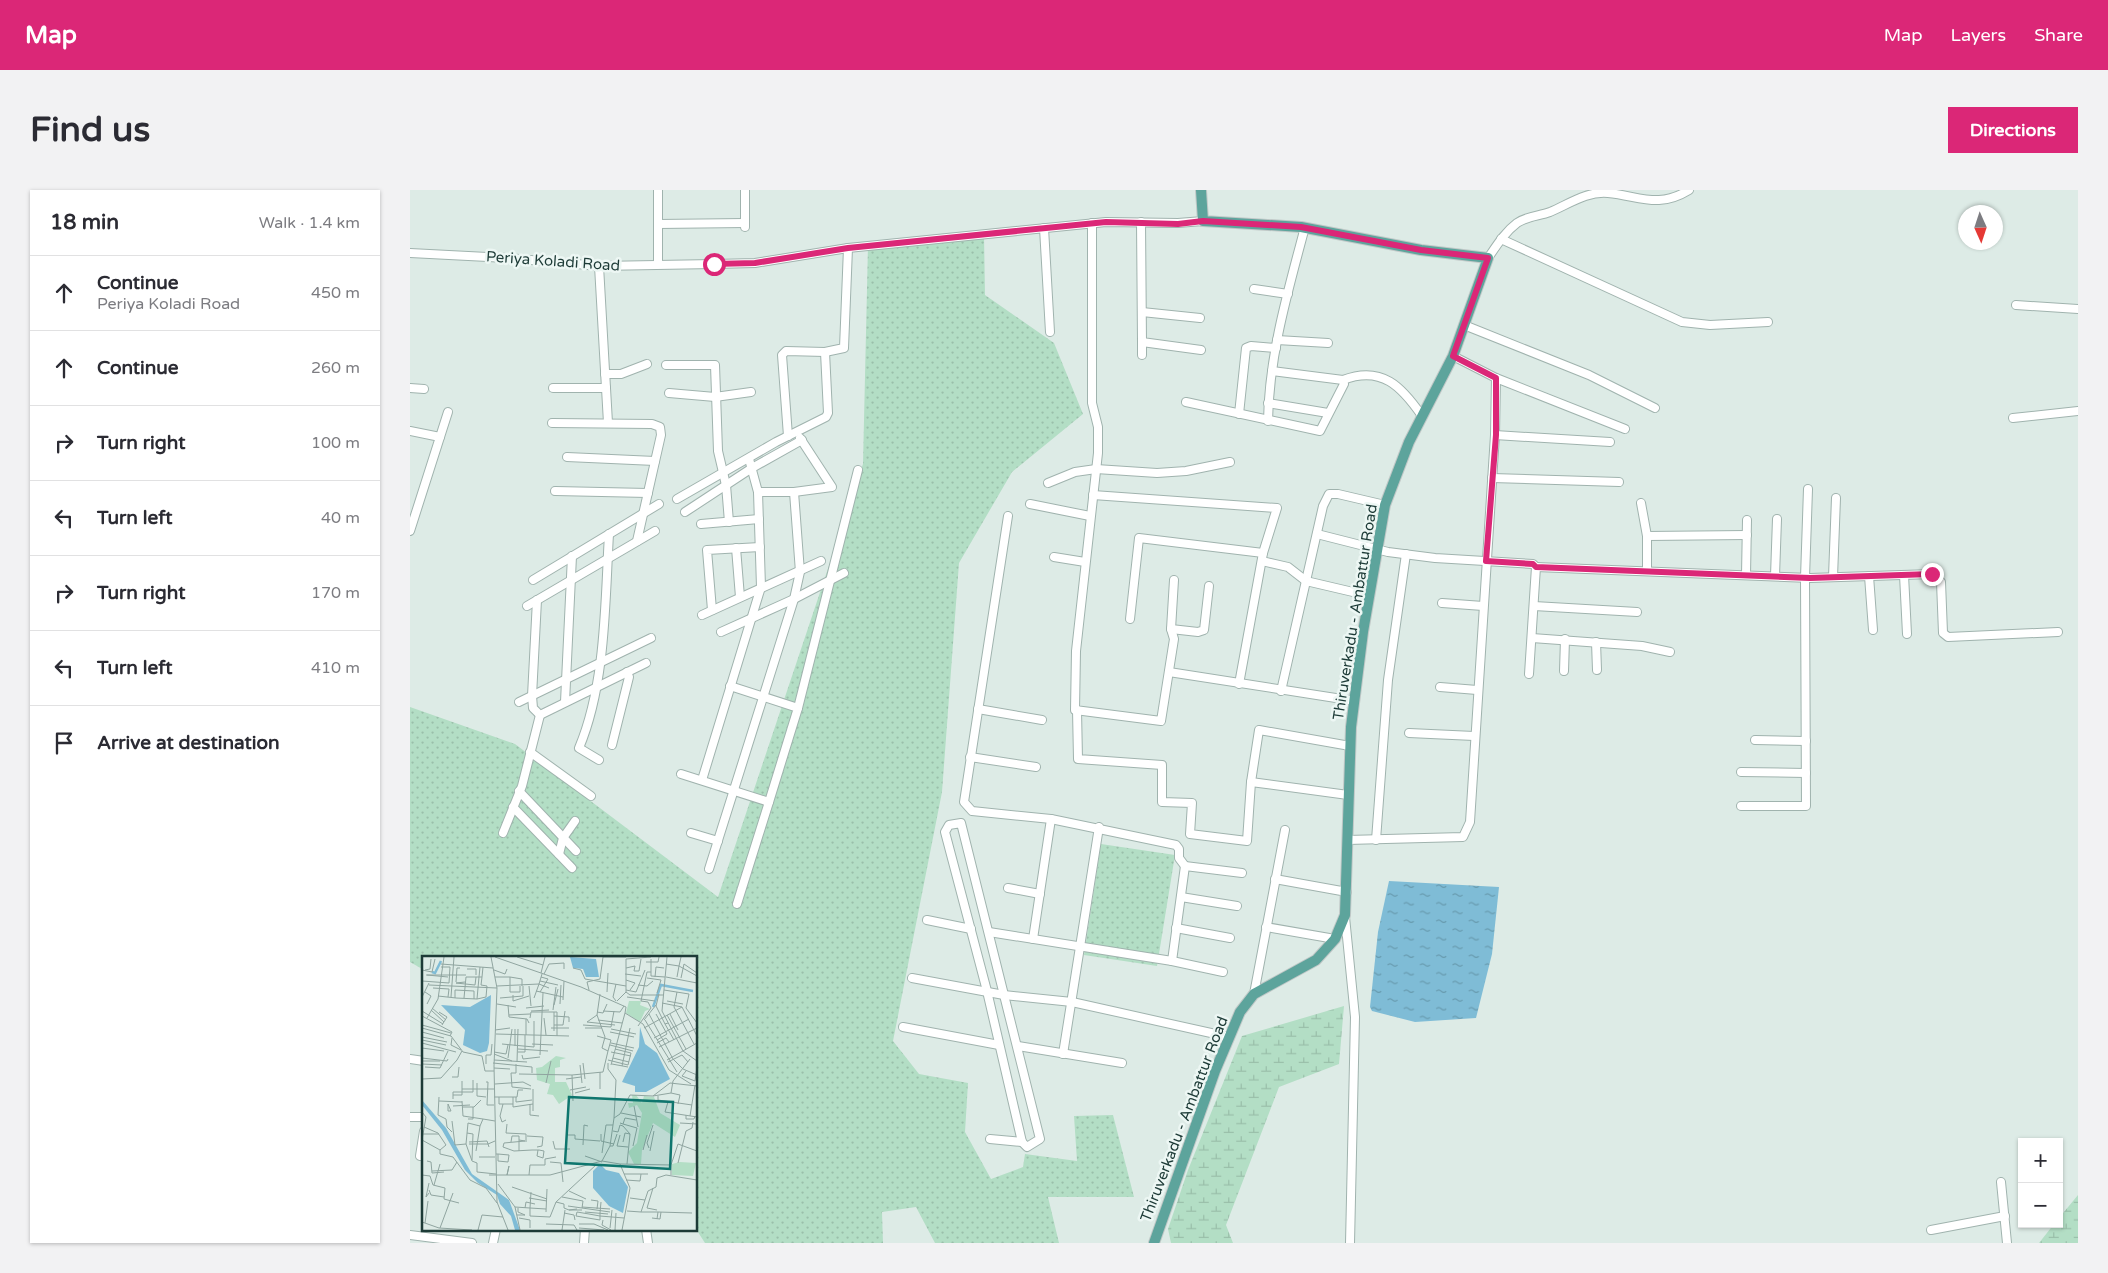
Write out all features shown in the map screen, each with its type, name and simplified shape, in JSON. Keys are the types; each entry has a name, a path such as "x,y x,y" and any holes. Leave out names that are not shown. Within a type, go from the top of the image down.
{"main road":[{"path":"1201,190 1203,221 1305,227 1421,250 1488,258"},
{"name":"Thiruverkadu - Ambattur Road","path":"1154,1243 1229,1037 1240,1012 1254,994 1316,960 1335,939 1345,915 1350,746 1370,596 1386,505 1409,442 1453,356 1488,258"}],"street":[{"path":"658,190 658,264"},
{"path":"658,224 745,226 745,190"},
{"path":"1571,201 1577,190"},
{"path":"1488,258 1501,239 1520,221 1549,212 1571,201 1607,193 1662,201 1690,190"},
{"name":"Periya Koladi Road","path":"410,253 525,259 599,266 755,263 848,248 1092,223 1141,222 1178,224 1203,221"},
{"path":"1141,222 1142,355"},
{"path":"1092,223 1092,403 1098,427 1096,469 1076,651 1075,710 1077,710 1078,759 1162,765 1162,802 1192,803 1190,834 1247,841 1259,730 1350,746"},
{"path":"1268,420 1272,370 1305,227"},
{"path":"1044,228 1050,332"},
{"path":"1501,239 1682,322 1710,325 1768,322"},
{"path":"788,436 782,355 786,351 825,352 840,350 845,345 848,248"},
{"path":"599,266 608,424"},
{"path":"1254,288 1288,294"},
{"path":"2016,305 2078,309"},
{"path":"1142,312 1200,318"},
{"path":"1464,325 1589,375 1655,408"},
{"path":"1142,342 1201,350"},
{"path":"1239,414 1246,348 1277,344 1328,343"},
{"path":"678,499 788,436 826,417 828,414 825,352"},
{"path":"1453,356 1496,378 1626,429"},
{"path":"605,374 621,374 646,364"},
{"path":"666,365 715,365 718,451 726,485 729,522"},
{"path":"1272,370 1343,380 1354,376 1366,375 1391,381 1406,394 1422,416"},
{"path":"1347,840 1463,837 1470,822 1477,690 1496,435 1496,378"},
{"path":"1186,402 1320,431 1344,384 1343,380"},
{"path":"410,388 424,389"},
{"path":"552,388 606,388"},
{"path":"669,394 715,397 751,392"},
{"path":"1268,403 1328,413"},
{"path":"410,531 448,412"},
{"path":"2013,418 2078,412"},
{"path":"552,424 652,424 660,427 661,435 637,542"},
{"path":"410,431 440,437"},
{"path":"758,492 794,492 832,487 796,432"},
{"path":"1496,435 1610,442"},
{"path":"685,512 752,468 802,440"},
{"path":"567,457 655,461"},
{"path":"702,780 761,587 758,492 750,459"},
{"path":"1048,483 1075,472 1096,469 1157,473 1186,471 1230,462"},
{"path":"737,904 798,708 832,580 858,470"},
{"path":"1492,478 1620,482"},
{"path":"1741,806 1806,806 1805,578 1808,489"},
{"path":"555,491 648,492"},
{"path":"709,870 794,599 800,572 794,492"},
{"path":"1282,690 1323,506 1329,494 1333,493 1386,505"},
{"path":"1093,495 1277,508 1262,557 1239,684"},
{"path":"1834,577 1836,498"},
{"path":"1641,503 1647,536 1646,571"},
{"path":"533,580 659,504"},
{"path":"1030,504 1090,516"},
{"path":"1008,516 964,802 969,810 1051,819 1099,827 1176,845 1179,849 1179,858 1186,866 1242,873"},
{"path":"701,524 759,519"},
{"path":"1775,576 1777,519"},
{"path":"1746,575 1747,520"},
{"path":"527,606 655,531"},
{"path":"599,760 579,748 588,725 594,688 601,663 609,534"},
{"path":"1317,534 1406,554 1435,558 1533,564 1536,567 1805,578 1932,574 1942,582 1944,633 1948,637 2058,632"},
{"path":"1647,536 1747,535"},
{"path":"1130,619 1139,538 1262,557 1288,568 1306,581 1370,596"},
{"path":"712,610 707,550 760,547"},
{"path":"736,548 740,597"},
{"path":"1376,840 1388,680 1406,554"},
{"path":"565,702 572,556"},
{"path":"1054,557 1085,562"},
{"path":"702,615 821,561"},
{"path":"1529,674 1536,567"},
{"path":"721,632 752,616 794,599 844,573"},
{"path":"1904,575 1907,634"},
{"path":"1869,576 1873,630"},
{"path":"1077,710 1161,721 1174,639 1170,629 1174,580"},
{"path":"1170,629 1198,632 1204,630 1209,586"},
{"path":"537,600 532,696 533,708 540,715"},
{"path":"1442,603 1483,606"},
{"path":"1534,606 1637,612"},
{"path":"519,702 651,638"},
{"path":"1532,638 1642,646 1670,652"},
{"path":"1564,671 1565,639"},
{"path":"1596,642 1597,670"},
{"path":"502,834 519,791 540,715 646,663"},
{"path":"612,745 629,677 627,672"},
{"path":"1169,672 1355,701"},
{"path":"730,686 764,695 798,708"},
{"path":"1440,687 1477,690"},
{"path":"978,709 1042,720"},
{"path":"1409,733 1474,736"},
{"path":"1754,740 1806,742"},
{"path":"530,752 591,796"},
{"path":"970,757 1036,767"},
{"path":"1741,772 1806,773"},
{"path":"681,774 769,802"},
{"path":"1252,782 1348,795"},
{"path":"519,791 576,852"},
{"path":"513,807 572,868"},
{"path":"539,834 546,819"},
{"path":"1033,939 1051,819"},
{"path":"559,854 563,838 576,821"},
{"path":"961,823 1040,1139 1027,1147 1022,1142 971,929 945,832 949,825 961,823"},
{"path":"1063,1054 1099,827"},
{"path":"1254,994 1274,879 1285,830"},
{"path":"691,833 718,841"},
{"path":"1172,961 1186,866"},
{"path":"1274,879 1347,892"},
{"path":"1008,888 1040,894"},
{"path":"1181,897 1237,906"},
{"path":"1345,915 1355,1017 1350,1243"},
{"path":"927,920 971,929"},
{"path":"1266,927 1335,939"},
{"path":"1176,928 1230,938"},
{"path":"989,932 1172,961 1223,972"},
{"path":"912,978 1004,995 1072,1002 1229,1037"},
{"path":"902,1027 999,1045"},
{"path":"1018,1046 1122,1064"},
{"path":"990,1139 1022,1142"},
{"path":"420,1156 422,1144"},
{"path":"2001,1182 2008,1243"},
{"path":"1931,1230 2004,1216"},
{"path":"493,1243 496,1230"},
{"path":"584,1243 585,1230"},
{"path":"646,1230 648,1243"},
{"path":"410,1234 472,1243"}],"green space":[{"path":"984,235 985,295 1054,343 1083,414 1012,472 959,563 942,792 893,1041 919,1074 968,1083 965,1132 991,1179 1023,1167 1025,1154 1077,1161 1074,1116 1113,1115 1134,1197 1048,1197 1059,1243 935,1243 916,1207 882,1212 883,1243 705,1243 697,1230 698,956 422,956 422,969 410,962 410,707 515,744 718,897 863,464 868,245"},
{"path":"1101,844 1175,855 1157,966 1084,955"},
{"path":"1344,1006 1339,1064 1279,1087 1226,1225 1233,1243 1171,1243 1168,1229 1188,1170 1242,1036"},
{"path":"2078,1195 2078,1243 2039,1243 2051,1228 2063,1228 2063,1213"}],"water":[{"path":"1389,881 1499,887 1492,954 1476,1018 1415,1022 1372,1011 1370,1007 1378,932"}],"route":[{"path":"714,264 755,263 848,248 1106,222 1178,224 1203,221 1301,227 1421,250 1488,258 1453,356 1496,378 1496,435 1486,561 1533,564 1536,567 1805,578 1932,574"}]}
